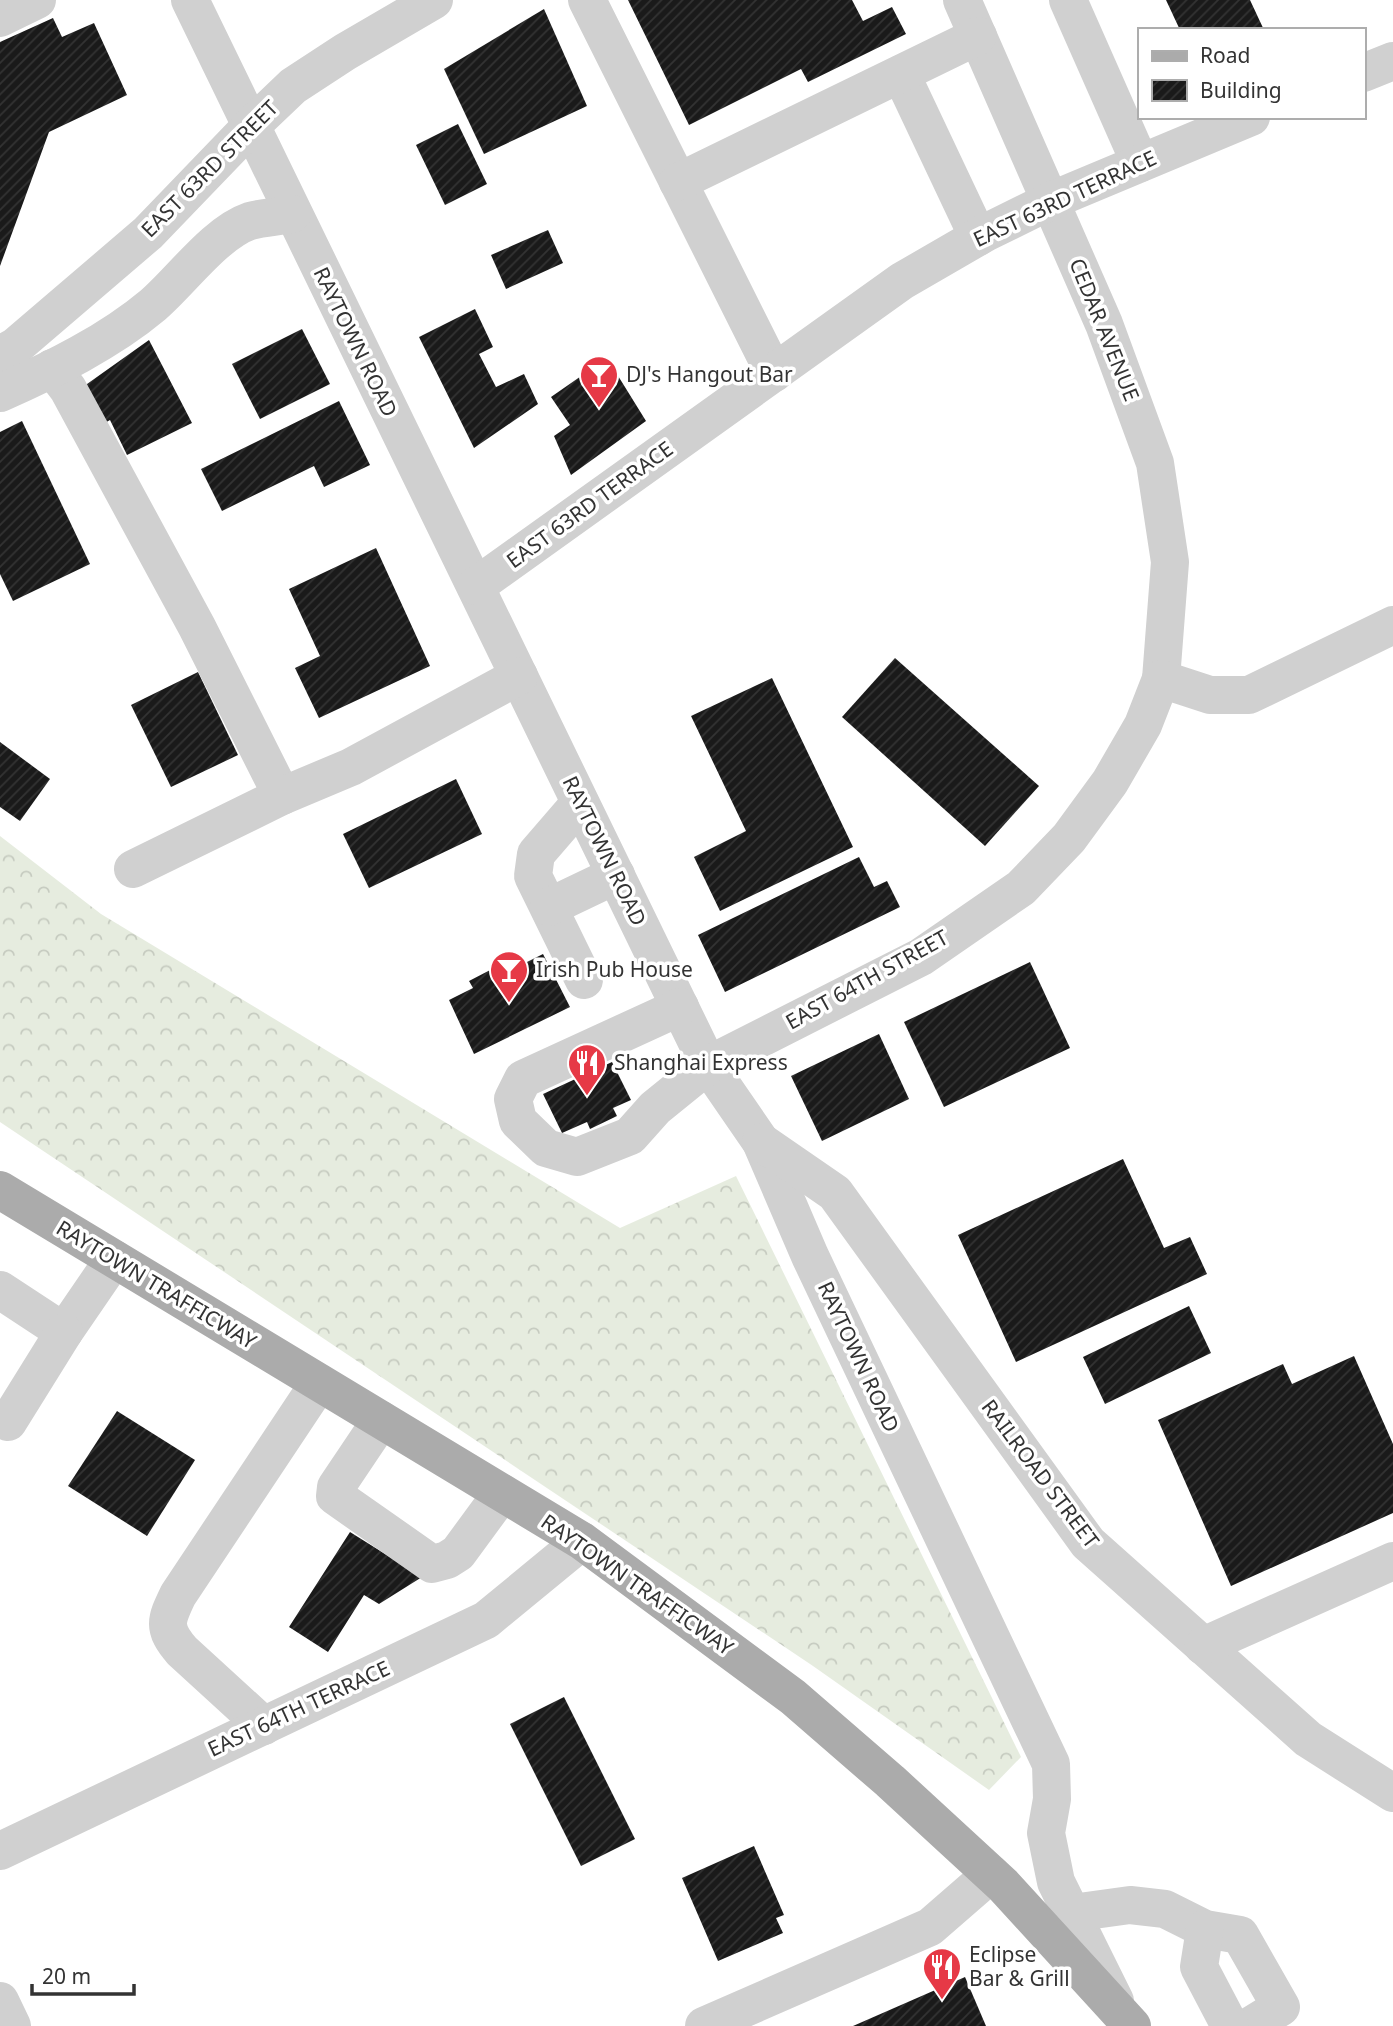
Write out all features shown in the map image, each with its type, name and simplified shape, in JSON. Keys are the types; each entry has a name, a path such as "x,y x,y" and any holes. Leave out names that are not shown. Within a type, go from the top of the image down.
{"main road":[{"name":"RAYTOWN TRAFFICWAY","path":"0,1190 582,1541 793,1697 991,1874 1120,2022"}],"street":[{"path":"0,18 37,0"},
{"name":"RAYTOWN ROAD","path":"190,0 708,1065 761,1142 810,1256 1051,1764 1052,1799 1046,1833 1056,1882 1120,2022"},
{"name":"EAST 63RD STREET","path":"0,355 16,346 148,233 251,125 293,86 434,0"},
{"path":"587,0 774,373"},
{"name":"CEDAR AVENUE","path":"962,0 1104,324 1155,463 1170,562 1161,679"},
{"path":"1068,0 1140,163"},
{"path":"678,182 978,36"},
{"path":"1365,71 1393,61"},
{"path":"901,74 978,237"},
{"name":"EAST 63RD TERRACE","path":"476,586 902,281 978,237 1051,201 1246,119"},
{"path":"0,393 52,368 121,328 152,305 216,243 229,234 249,222 292,214"},
{"path":"52,368 68,389 197,627 282,796"},
{"path":"1161,679 1210,695 1249,695 1393,625"},
{"path":"134,869 282,796 351,767 519,676"},
{"name":"EAST 64TH STREET","path":"680,1007 523,1079 513,1099 518,1121 546,1147 578,1157 630,1136 655,1108 708,1065 920,957 1021,888 1069,838 1111,782 1143,725 1161,679"},
{"path":"580,803 536,854 541,891 584,980"},
{"path":"541,891 616,875"},
{"name":"RAILROAD STREET","path":"761,1142 835,1193 1088,1543 1308,1739 1393,1793"},
{"path":"8,1422 64,1332 114,1259"},
{"path":"0,1290 64,1332"},
{"path":"264,1726 182,1651 170,1637 166,1619 178,1595 319,1383"},
{"path":"381,1420 336,1487 335,1496 432,1563 447,1560 458,1553 502,1493"},
{"name":"EAST 64TH TERRACE","path":"0,1851 486,1620 582,1541"},
{"path":"1203,1646 1393,1561"},
{"path":"704,2026 930,1927 991,1874"},
{"path":"1072,1913 1130,1905 1165,1909 1205,1929 1240,1935 1274,2020"},
{"path":"1205,1929 1199,1967 1230,2026"},
{"path":"0,2001 12,2026"}],"green space":[{"path":"0,836 101,914 620,1228 736,1176 1021,1757 989,1790 813,1666 0,1122"}],"building":[{"path":"628,0 852,0 863,21 892,7 906,34 808,82 801,69 689,125"},
{"path":"1166,0 1250,0 1263,28 1179,28"},
{"path":"544,9 587,106 484,154 444,69"},
{"path":"53,18 62,37 94,23 127,95 49,132 0,266 0,42"},
{"path":"458,124 487,184 445,205 416,145"},
{"path":"548,230 563,263 506,289 491,255"},
{"path":"475,309 493,347 479,354 496,387 524,374 538,404 474,448 419,337"},
{"path":"302,329 330,384 260,419 232,364"},
{"path":"149,340 192,423 127,455 110,420 98,427 80,389"},
{"name":"DJ's Hangout Bar","path":"607,358 646,421 571,475 554,436 570,425 551,397"},
{"path":"339,401 370,465 324,487 314,466 222,511 201,469"},
{"path":"22,421 90,564 13,601 0,574 0,432"},
{"path":"376,548 430,666 319,718 295,668 320,656 289,589"},
{"path":"895,658 1039,786 985,846 842,717"},
{"path":"198,672 238,755 171,787 131,705"},
{"path":"772,678 853,847 720,911 694,857 746,831 691,716"},
{"path":"0,742 50,779 20,821 0,807"},
{"path":"456,779 482,834 369,888 343,834"},
{"path":"859,857 874,887 887,881 900,907 725,992 698,935"},
{"name":"Irish Pub House","path":"543,954 570,1007 474,1054 449,1000 473,988 469,981 494,968 499,976"},
{"path":"1030,962 1070,1048 944,1107 904,1022"},
{"path":"879,1034 909,1099 822,1141 791,1076"},
{"name":"Shanghai Express","path":"612,1062 631,1100 613,1108 617,1116 590,1129 587,1122 562,1133 543,1094"},
{"path":"1123,1159 1164,1248 1190,1237 1207,1274 1016,1362 958,1235"},
{"path":"1189,1306 1211,1353 1105,1404 1083,1357"},
{"path":"1354,1356 1393,1444 1393,1513 1231,1586 1158,1420 1283,1364 1292,1384"},
{"path":"117,1411 195,1460 147,1536 68,1486"},
{"path":"350,1532 422,1577 379,1604 364,1595 328,1652 289,1627"},
{"path":"564,1697 635,1839 581,1866 510,1724"},
{"path":"754,1846 784,1915 776,1918 783,1933 718,1961 682,1878"},
{"name":"Eclipse Bar & Grill","path":"965,1977 986,2026 853,2026"}],"place":[{"name":"DJ's Hangout Bar","path":"599,409"},
{"name":"Irish Pub House","path":"509,1004"},
{"name":"Shanghai Express","path":"587,1097"},
{"name":"Eclipse Bar & Grill","path":"942,2001"}]}
